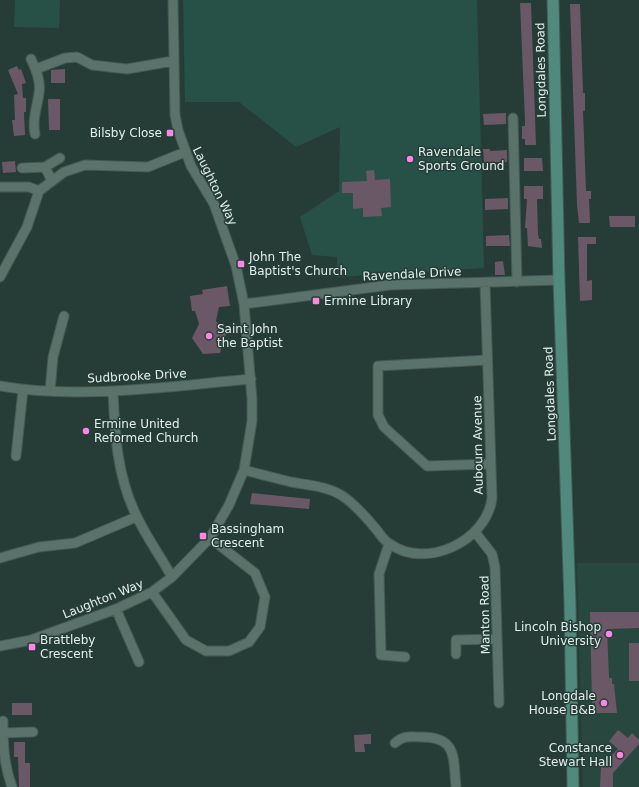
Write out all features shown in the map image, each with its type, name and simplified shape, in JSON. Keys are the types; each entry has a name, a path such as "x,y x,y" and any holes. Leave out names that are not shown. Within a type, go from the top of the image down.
{"main road":[{"name":"Longdales Road","path":"553,0 559,280 570,611 573,787"}],"street":[{"name":"Laughton Way","path":"0,646 31,640 116,609 152,592 172,577 210,538 229,505 244,470 252,421 251,379 244,304 236,266 227,238 214,204 191,166 185,152 175,115 173,0"},
{"path":"36,69 56,60 77,57 92,65 127,69 173,61"},
{"path":"31,60 36,69 39,81 39,93 33,123 35,134"},
{"path":"513,118 517,282"},
{"path":"0,277 27,227 39,191 64,172 85,166 148,167 185,152"},
{"path":"22,168 45,167 60,158"},
{"path":"45,167 52,181"},
{"path":"0,187 29,187 39,191"},
{"name":"Ravendale Drive","path":"244,304 390,285 559,280"},
{"name":"Aubourn Avenue","path":"244,470 315,486 340,495 366,518 389,544 409,553 434,552 460,544 475,532 487,513 491,502 485,283"},
{"path":"50,391 53,357 64,316"},
{"path":"487,360 378,366 378,414 384,427 427,466 491,464"},
{"name":"Sudbrooke Drive","path":"0,386 23,390 113,392 251,379"},
{"path":"16,456 23,390"},
{"path":"113,392 116,440 123,480 136,517 172,577"},
{"path":"0,558 39,546 75,543 136,517"},
{"name":"Manton Road","path":"475,532 492,554 496,567 499,703"},
{"path":"152,592 186,640 206,651 229,651 249,642 260,627 265,597 255,573 210,538"},
{"path":"389,544 379,574 381,655 405,656"},
{"path":"116,609 139,662"},
{"path":"456,654 456,640 497,639"},
{"path":"3,721 4,759 12,787"},
{"path":"3,733 33,732"},
{"path":"395,743 402,737 435,737 445,741 449,745 452,754 456,787"}],"shaded area":[{"path":"15,0 60,0 59,28 14,27"},
{"name":"Ravendale Sports Ground","path":"183,0 477,0 484,268 337,277 337,257 312,255 300,217 339,191 340,127 296,147 239,102 185,102"},
{"name":"Lincoln Bishop University","path":"577,563 639,563 639,787 583,787"}],"building":[{"path":"520,3 531,3 536,145 525,145 525,139 522,139 522,126 525,126 525,121"},
{"path":"570,4 580,4 583,93 585,93 585,111 583,111 586,191 591,191 591,199 589,199 590,223 579,223 577,205"},
{"path":"17,66 19,70 21,69 26,83 22,84 23,98 26,98 26,112 24,112 25,135 14,136 12,120 15,120 14,95 18,94 8,70"},
{"path":"65,69 65,83 51,83 51,70"},
{"path":"48,99 60,99 60,130 49,130"},
{"path":"506,113 506,124 484,125 483,114"},
{"path":"483,149 490,149 490,151 507,150 507,162 484,162"},
{"path":"524,158 542,158 543,171 524,171"},
{"path":"15,161 16,172 3,173 2,162"},
{"path":"374,170 375,180 390,179 391,207 381,208 382,216 363,217 363,208 353,209 353,193 342,193 342,182 367,181 366,171"},
{"path":"524,186 543,186 543,199 537,199 538,234 539,239 541,239 542,248 528,246 527,228 525,228 527,199 524,199"},
{"path":"508,198 508,209 485,210 485,199"},
{"path":"609,216 635,216 635,227 610,227"},
{"path":"509,235 510,246 486,246 486,236"},
{"path":"578,237 596,237 596,244 587,244 587,281 592,280 592,300 580,301"},
{"path":"503,261 505,275 495,275 495,262"},
{"path":"227,286 230,306 219,307 216,321 226,334 220,353 203,354 192,338 199,324 195,311 192,311 190,296 203,294 202,290"},
{"path":"252,493 310,499 309,509 250,504"},
{"path":"590,612 639,612 639,628 607,629 609,678 612,678 612,684 614,684 617,713 596,713 595,703 592,703"},
{"path":"629,643 639,643 639,681 629,681"},
{"path":"12,703 32,703 32,715 12,715"},
{"name":"Constance Stewart Hall","path":"618,730 628,738 632,733 639,740 639,744 613,773 613,787 600,787 601,767 618,749 609,741"},
{"path":"371,734 371,744 364,744 365,752 355,752 354,735"},
{"path":"14,742 25,742 25,763 30,763 30,787 19,787 18,757 14,757"}],"place":[{"name":"Bilsby Close","path":"170,133"},
{"name":"Ravendale Sports Ground","path":"410,159"},
{"name":"John The Baptist's Church","path":"241,264"},
{"name":"Ermine Library","path":"316,301"},
{"name":"Saint John the Baptist","path":"209,336"},
{"name":"Ermine United Reformed Church","path":"86,431"},
{"name":"Bassingham Crescent","path":"203,536"},
{"name":"Lincoln Bishop University","path":"609,634"},
{"name":"Brattleby Crescent","path":"32,647"},
{"name":"Longdale House B&B","path":"604,703"},
{"name":"Constance Stewart Hall","path":"620,755"}]}
